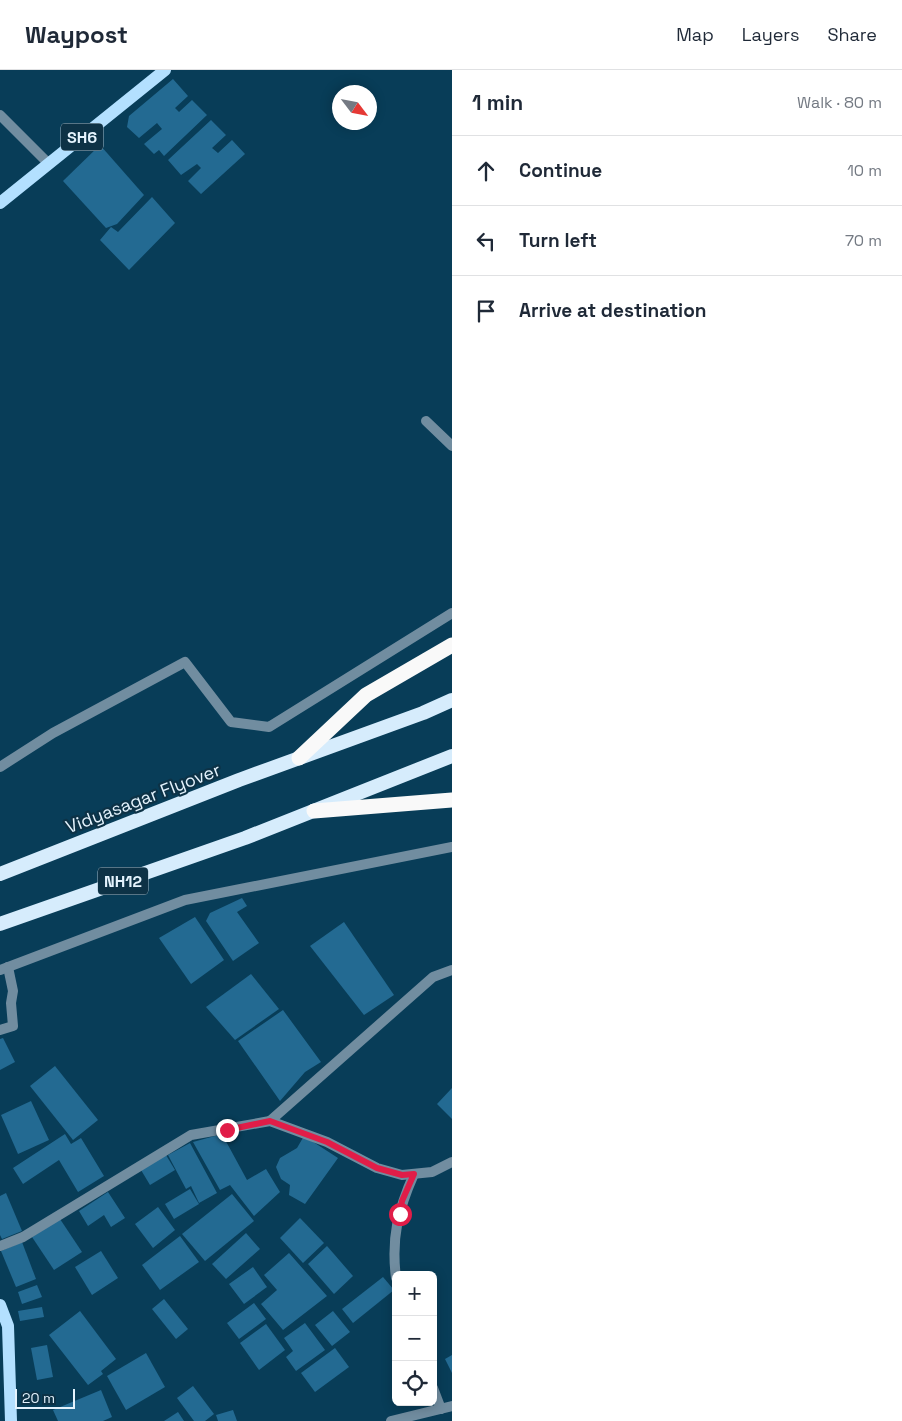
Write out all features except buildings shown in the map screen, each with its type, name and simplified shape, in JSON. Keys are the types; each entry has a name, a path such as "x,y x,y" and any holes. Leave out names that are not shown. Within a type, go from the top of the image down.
{"highway":[{"path":"299,758 366,694 452,645"},
{"name":"Vidyasagar Flyover","path":"0,874 239,780 423,713 452,700"},
{"name":"NH12","path":"0,924 245,838 452,756"},
{"path":"314,811 452,800"}],"main road":[{"name":"SH6","path":"0,203 165,70"},
{"path":"0,1305 8,1326 11,1421"}],"street":[{"path":"0,114 49,164"},
{"path":"426,421 452,446"},
{"path":"0,767 52,733 185,662 231,722 269,727 452,613"},
{"path":"0,1030 13,1026 10,1003 13,991 4,969 185,900 452,847"},
{"path":"270,1121 432,976 452,970"},
{"path":"0,1246 23,1237 191,1134 270,1121 327,1142 377,1168 402,1175 432,1172 452,1162"},
{"path":"396,1271 394,1242 402,1201 414,1174"},
{"path":"392,1421 447,1407 437,1393"}],"route":[{"path":"227,1130 270,1121 327,1142 377,1168 402,1175 414,1174 402,1201 400,1214"}]}
